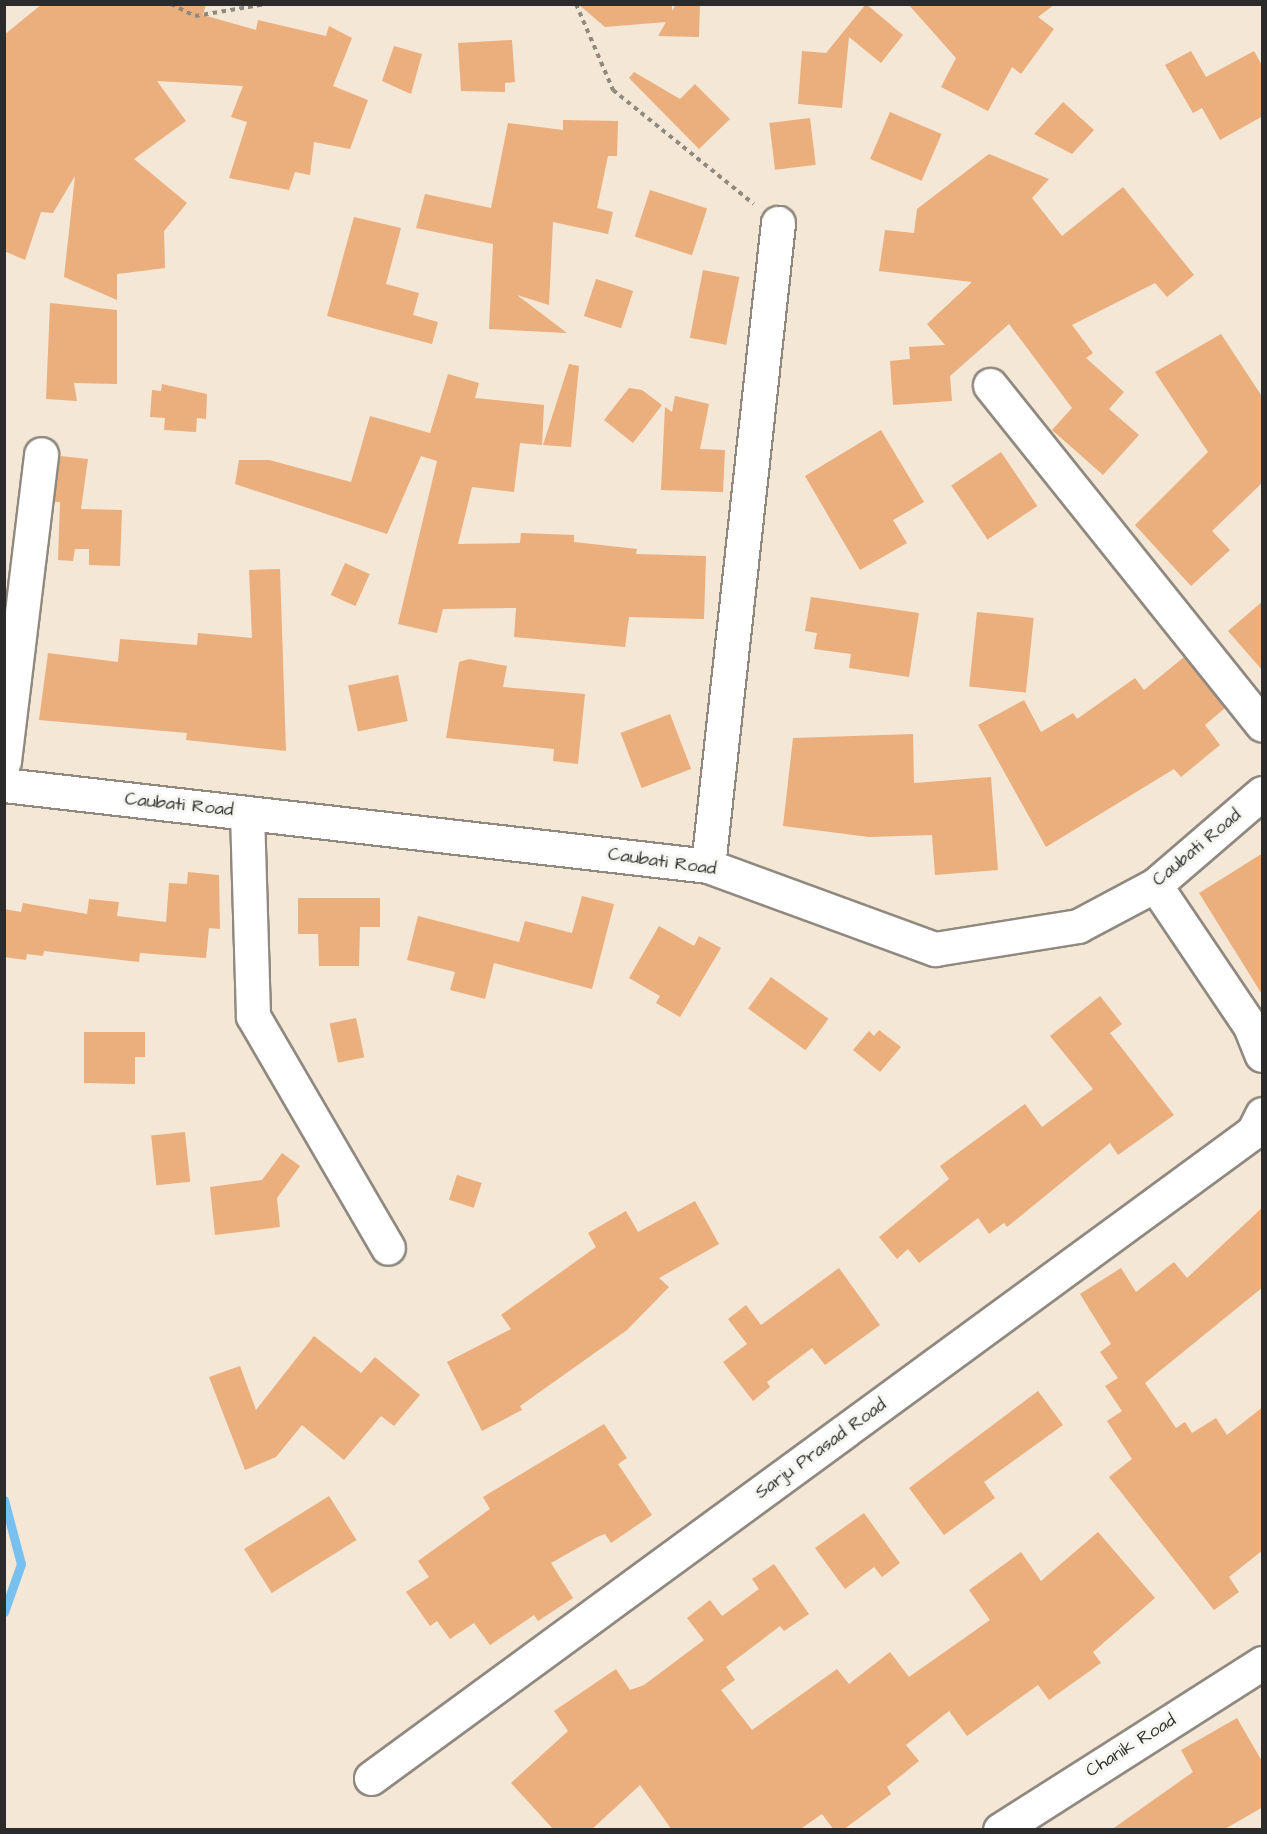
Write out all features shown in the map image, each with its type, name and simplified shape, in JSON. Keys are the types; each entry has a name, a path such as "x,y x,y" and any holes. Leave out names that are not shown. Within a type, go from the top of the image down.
{"street":[{"path":"708,866 778,223"},
{"path":"990,385 1263,724"},
{"path":"4,760 41,454"},
{"name":"Caubati Road","path":"4,785 708,866 934,949 1078,926 1155,885 1263,793"},
{"path":"247,813 253,1016 388,1248"},
{"path":"1155,885 1250,1026 1263,1055"},
{"name":"Sarju Prasad Road","path":"371,1778 1253,1132 1263,1113"},
{"name":"Chanik Road","path":"1000,1830 1263,1663"}],"path":[{"path":"171,4 195,16 266,4"},
{"path":"576,4 613,90 778,223"}],"building":[{"path":"42,4 206,4 203,15 256,30 258,20 326,36 329,26 352,38 333,86 368,100 350,149 314,142 310,175 295,172 289,190 229,178 247,122 231,117 243,86 157,81 186,121 134,159 187,203 164,231 165,268 117,274 117,300 64,277 75,176 53,213 41,212 25,260 4,251 4,35"},
{"path":"578,4 672,4 672,11 676,4 700,4 699,37 658,36 666,22 605,27"},
{"path":"866,4 903,35 881,63 849,37 842,108 798,104 802,51 826,53"},
{"path":"908,4 1055,4 1038,17 1054,29 1021,74 1012,67 988,111 941,87 956,58"},
{"path":"512,40 515,82 505,83 505,92 461,91 458,43"},
{"path":"394,46 422,54 411,94 382,81"},
{"path":"1191,51 1206,77 1254,51 1263,67 1263,116 1220,140 1202,108 1193,113 1165,65"},
{"path":"634,72 680,99 695,84 730,119 699,149 629,78"},
{"path":"1063,102 1094,130 1072,154 1034,134"},
{"path":"890,112 942,134 922,181 870,159"},
{"path":"810,118 816,165 775,170 769,123"},
{"path":"563,120 618,121 617,156 608,156 597,208 613,212 608,234 553,222 549,305 517,295 567,333 489,329 493,244 416,228 425,194 491,208 508,123 563,130"},
{"path":"989,154 1049,179 1032,198 1062,236 1123,187 1194,275 1167,297 1155,283 1072,325 1093,353 1086,358 1124,392 1109,409 1139,435 1103,475 1052,430 1072,408 1009,324 950,376 952,401 893,405 890,361 910,359 909,347 945,345 927,324 972,282 879,271 885,230 914,233 917,209"},
{"path":"650,190 707,209 692,255 635,237"},
{"path":"354,217 401,228 386,284 419,293 413,315 438,322 432,344 327,316"},
{"path":"703,270 739,277 726,345 690,338"},
{"path":"596,279 633,291 621,328 584,316"},
{"path":"50,303 117,310 117,384 74,383 77,401 46,399"},
{"path":"1221,334 1263,398 1263,482 1212,531 1230,550 1191,586 1135,525 1208,452 1155,372"},
{"path":"569,364 579,366 571,447 543,445"},
{"path":"448,374 479,383 475,398 544,405 542,445 520,443 514,492 472,487 458,544 520,543 521,533 574,535 574,542 637,549 636,554 706,556 704,619 629,617 625,647 514,637 516,608 443,609 437,633 398,624 437,461 421,456 387,534 235,484 239,460 269,460 351,482 370,416 430,433"},
{"path":"162,384 207,394 206,419 197,418 196,432 164,430 165,418 150,417 152,390 161,391"},
{"path":"629,388 642,390 662,405 633,443 604,420"},
{"path":"675,396 709,404 700,449 725,450 723,492 661,490 665,407 672,412"},
{"path":"881,430 924,502 893,520 907,543 860,570 805,476"},
{"path":"1001,452 1037,506 988,539 951,486"},
{"path":"60,456 88,459 81,509 122,510 120,566 89,565 89,549 75,549 73,561 58,560 60,502 54,502"},
{"path":"345,563 370,574 355,606 331,595"},
{"path":"280,569 286,751 186,740 187,733 39,720 48,653 118,662 120,639 197,645 198,633 252,638 249,570"},
{"path":"811,597 919,613 909,677 849,668 851,654 814,649 817,633 805,631"},
{"path":"1263,601 1263,671 1228,631"},
{"path":"977,612 1034,618 1026,693 969,687"},
{"path":"1184,657 1225,708 1205,725 1220,745 1181,777 1174,769 1046,847 978,725 1024,700 1041,732 1073,713 1077,719 1135,678 1144,690"},
{"path":"469,659 507,666 503,687 585,694 578,764 553,761 554,749 446,738 459,662"},
{"path":"398,675 408,721 358,732 348,686"},
{"path":"670,714 691,769 642,788 621,733"},
{"path":"913,734 914,783 991,777 998,870 935,875 932,835 869,837 783,826 793,738"},
{"path":"1263,853 1263,996 1199,893"},
{"path":"188,872 219,875 220,929 209,928 206,958 140,953 139,962 44,951 43,956 27,954 26,960 4,957 4,909 21,912 23,903 87,914 89,899 119,902 117,916 166,922 169,883 187,884"},
{"path":"582,896 614,904 592,989 494,963 485,999 450,990 455,972 407,960 418,916 519,942 525,921 572,933"},
{"path":"298,898 380,898 380,927 360,927 359,966 319,966 318,934 298,934"},
{"path":"659,926 694,946 699,936 721,948 680,1017 656,1003 660,996 629,978"},
{"path":"771,977 828,1019 806,1050 748,1009"},
{"path":"1100,996 1122,1024 1110,1033 1174,1115 1118,1155 1110,1143 1007,1227 1004,1223 989,1234 978,1218 919,1263 908,1249 897,1259 879,1237 949,1179 940,1166 1025,1104 1042,1127 1093,1089 1050,1036"},
{"path":"356,1018 364,1057 338,1063 330,1024"},
{"path":"879,1030 901,1047 880,1072 853,1050 869,1031 874,1036"},
{"path":"84,1032 145,1032 145,1057 135,1057 135,1084 84,1083"},
{"path":"185,1132 190,1182 156,1185 151,1136"},
{"path":"282,1153 300,1166 277,1198 280,1227 215,1235 210,1187 262,1180"},
{"path":"457,1175 482,1183 474,1208 449,1200"},
{"path":"695,1201 719,1244 659,1278 669,1287 627,1330 520,1406 522,1410 482,1431 447,1362 511,1329 501,1315 596,1247 588,1233 626,1211 638,1232"},
{"path":"1263,1207 1263,1287 1145,1383 1176,1428 1185,1422 1192,1433 1216,1418 1227,1435 1263,1407 1263,1550 1229,1577 1239,1592 1214,1610 1109,1477 1132,1459 1107,1421 1122,1411 1105,1386 1118,1378 1100,1352 1111,1344 1080,1294 1121,1268 1136,1292 1174,1262 1187,1278"},
{"path":"839,1268 880,1325 825,1365 812,1348 767,1382 770,1387 753,1401 723,1362 747,1344 728,1319 746,1305 761,1325"},
{"path":"314,1336 361,1373 375,1357 420,1395 394,1426 381,1416 344,1460 302,1425 276,1457 245,1470 209,1377 240,1366 256,1410"},
{"path":"1038,1391 1063,1425 984,1482 995,1498 944,1535 909,1488"},
{"path":"604,1424 627,1458 618,1464 652,1515 611,1543 605,1534 551,1563 573,1598 538,1621 534,1615 490,1645 474,1623 450,1639 437,1621 430,1626 406,1592 429,1577 418,1561 490,1509 483,1497"},
{"path":"329,1496 357,1540 272,1593 244,1549"},
{"path":"864,1513 900,1563 882,1577 874,1567 845,1589 815,1548"},
{"path":"1098,1532 1155,1598 1093,1652 1101,1663 1049,1700 1038,1685 967,1736 949,1711 906,1745 919,1761 887,1787 891,1794 843,1830 834,1830 822,1814 799,1830 672,1830 640,1785 591,1830 554,1830 511,1783 568,1731 554,1711 616,1669 630,1690 644,1685 704,1640 687,1618 710,1600 722,1616 759,1589 752,1579 774,1564 809,1614 784,1631 780,1626 726,1667 735,1680 721,1690 752,1730 837,1669 849,1684 890,1652 909,1677 990,1620 969,1590 1021,1552 1041,1581"},
{"path":"1237,1718 1263,1763 1263,1807 1223,1830 1111,1830 1193,1772 1181,1750"}],"waterway":[{"path":"4,1500 21,1564 4,1612"}]}
